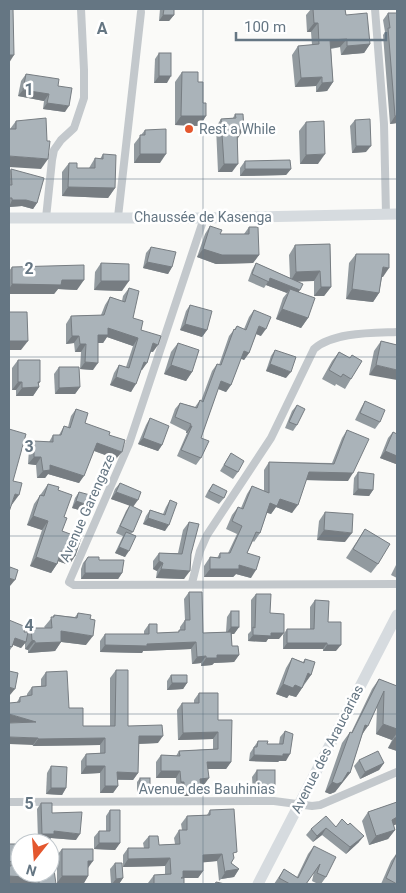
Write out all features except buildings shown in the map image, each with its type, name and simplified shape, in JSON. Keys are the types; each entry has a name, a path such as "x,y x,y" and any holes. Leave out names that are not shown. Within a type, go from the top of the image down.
{"main road":[{"name":"Chaussée de Kasenga","path":"9,218 204,218 391,214"},
{"name":"Avenue des Araucarias","path":"258,884 397,615"}],"street":[{"path":"46,218 54,150 61,140 74,128 84,98 80,9"},
{"path":"375,9 391,214"},
{"path":"118,217 141,12"},
{"name":"Avenue Garengaze","path":"204,218 129,444 69,581 74,584 397,584"},
{"path":"192,583 200,551 207,535 268,443 314,349 328,340 358,334 397,332"},
{"name":"Avenue des Bauhinias","path":"9,802 274,801 312,806 326,804 397,772"}],"place":[{"name":"Rest a While","path":"189,129"}]}
